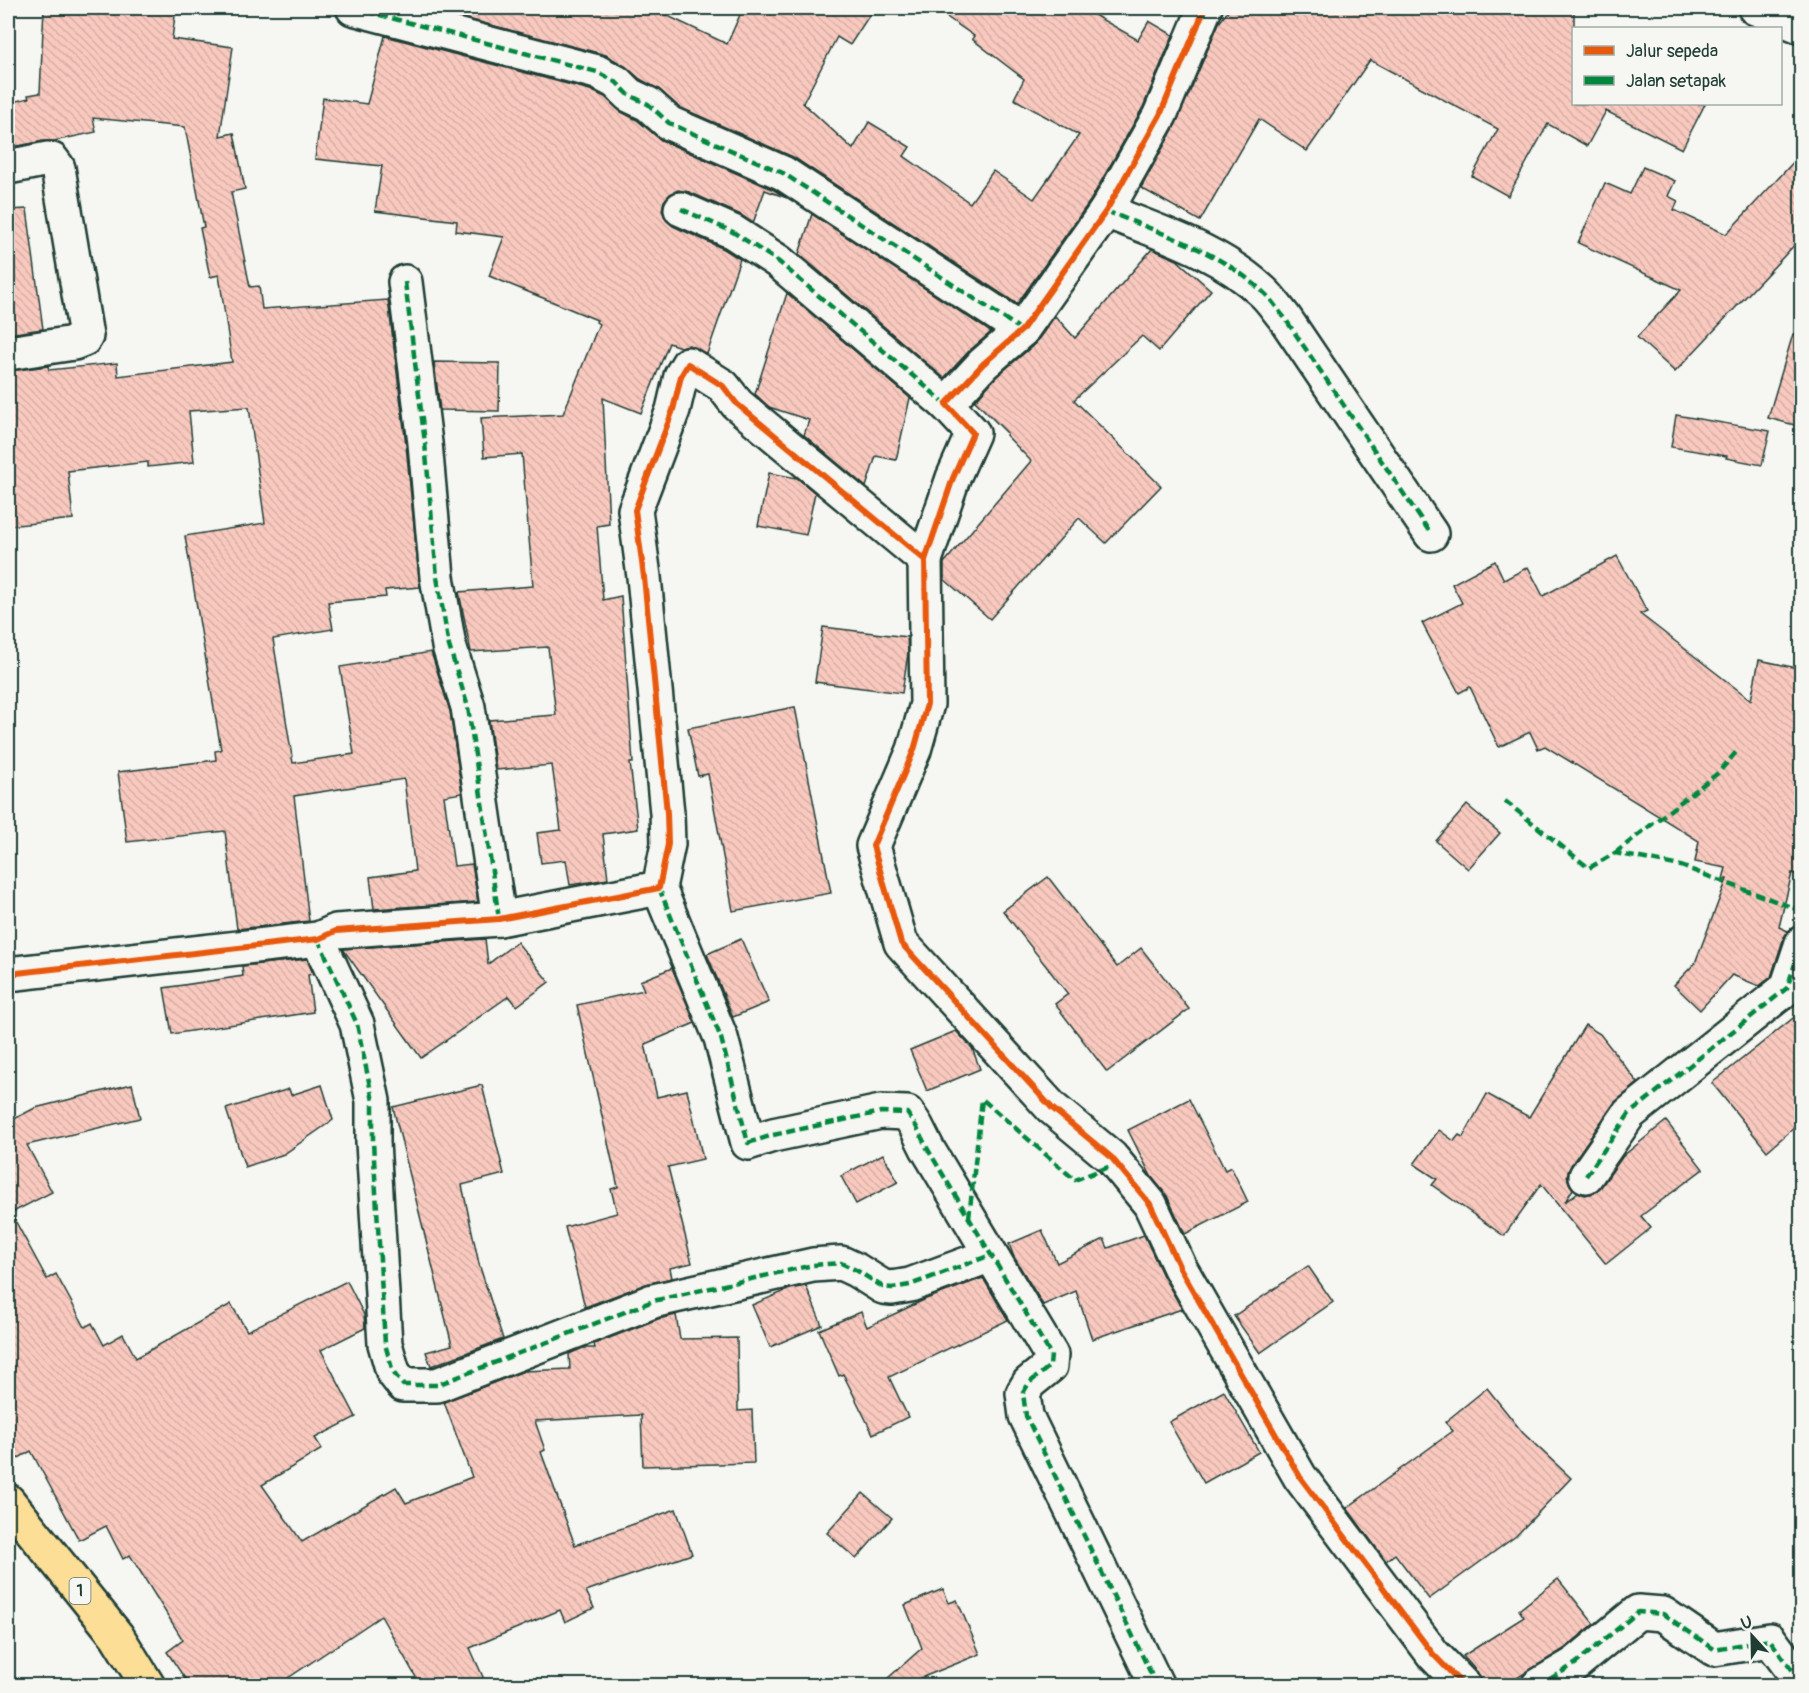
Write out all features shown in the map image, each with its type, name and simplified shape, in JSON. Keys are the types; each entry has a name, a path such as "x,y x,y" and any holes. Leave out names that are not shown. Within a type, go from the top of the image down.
{"highway":[{"name":"1","path":"8,1501 117,1636 148,1686"}],"street":[{"path":"353,8 597,72 616,82 629,95 648,104 669,123 783,173 1022,330"},
{"path":"946,404 983,364 1022,330 1106,211 1160,115 1204,8"},
{"path":"1755,8 1802,27"},
{"path":"8,167 48,159 52,160 58,168 86,336 74,343 8,353"},
{"path":"681,209 733,232 771,257 946,404 973,433 953,478 925,560 927,704 914,750 873,846 901,943 1052,1108 1111,1157 1150,1204 1180,1268 1300,1477 1433,1653 1464,1686"},
{"path":"1106,211 1206,251 1263,292 1284,317 1431,534"},
{"path":"405,282 425,442 437,577 449,646 468,706 499,919"},
{"path":"925,560 737,404 723,386 688,364 681,376 673,410 634,510 644,577 667,813 668,844 659,888 722,1038 748,1143 881,1112 907,1113 1051,1355 1050,1366 1029,1383 1023,1393 1026,1416 1157,1686"},
{"path":"8,974 318,939 336,931 499,919 659,888"},
{"path":"318,939 357,1024 373,1101 373,1142 386,1344 393,1372 403,1385 437,1385 653,1301 758,1277 813,1265 841,1263 883,1287 892,1288 910,1285 991,1255"},
{"path":"1586,1176 1629,1114 1787,988 1802,943"},
{"path":"1538,1686 1575,1664 1638,1612 1663,1614 1714,1649 1770,1640 1802,1683"}],"building":[{"path":"44,8 176,8 172,39 233,47 220,136 234,133 245,189 231,192 250,287 259,286 262,309 388,300 406,445 420,587 385,590 386,597 328,602 333,629 273,639 293,763 354,754 340,667 431,652 450,711 462,793 444,796 454,866 472,864 478,902 374,909 370,877 415,871 404,779 294,796 309,921 237,929 225,831 127,842 118,772 216,760 215,751 221,750 185,536 265,523 249,407 189,411 194,462 148,467 148,462 68,471 73,519 8,526 8,371 48,366 49,370 117,363 118,376 232,362 219,275 210,277 200,228 204,227 185,127 93,118 96,132 8,148 8,103 40,93"},
{"path":"425,8 651,8 727,44 743,8 874,8 850,45 837,37 803,103 853,149 869,122 910,147 904,156 970,203 993,171 1034,199 1079,135 1014,99 1024,79 972,39 974,36 934,8 1082,8 1138,40 1149,21 1173,35 1143,107 1090,201 1017,304 793,157 679,107 660,90 606,55"},
{"path":"1230,8 1574,8 1572,105 1704,105 1682,149 1606,111 1587,146 1548,124 1508,196 1472,176 1498,129 1370,60 1307,151 1259,119 1200,221 1141,188 1176,124 1219,23"},
{"path":"385,36 590,90 605,97 621,112 637,120 661,140 774,190 787,198 765,190 753,223 741,215 689,192 678,190 670,194 664,201 662,210 666,220 673,226 724,249 740,259 707,354 689,345 680,347 669,343 641,413 603,398 609,524 597,526 603,600 621,596 633,763 630,763 638,829 603,834 608,879 570,885 566,860 541,863 537,833 561,830 552,765 496,770 489,720 556,715 548,647 471,652 459,592 533,586 522,454 484,457 481,418 563,414 599,324 597,320 489,276 504,237 456,231 457,221 375,211 382,166 315,159 323,98 367,104"},
{"path":"1802,153 1802,237 1675,372 1637,337 1681,290 1578,243 1605,183 1630,194 1643,167 1675,181 1668,196 1678,201 1674,210 1726,234"},
{"path":"27,209 43,329 8,334 8,210"},
{"path":"812,214 991,332 969,351 944,378 799,254"},
{"path":"1152,249 1177,260 1211,290 1159,351 1142,336 1074,400 1161,486 1106,543 1079,518 990,619 944,579 944,563 1031,461 975,401 996,377 1035,344 1055,316 1075,338"},
{"path":"787,293 910,398 896,460 876,456 866,487 804,435 809,420 769,407 755,394"},
{"path":"1793,334 1802,335 1802,427 1768,418"},
{"path":"434,362 500,363 499,411 440,410"},
{"path":"1676,415 1770,431 1762,465 1726,458 1727,456 1671,447"},
{"path":"769,473 797,478 815,493 806,535 758,526"},
{"path":"1617,556 1647,611 1640,614 1751,700 1759,660 1802,669 1802,774 1794,803 1802,805 1802,875 1792,873 1779,927 1788,931 1771,977 1759,986 1732,975 1700,1010 1674,985 1695,963 1727,879 1723,879 1726,868 1695,862 1699,841 1545,746 1538,749 1530,732 1499,747 1470,687 1459,693 1422,623 1462,603 1452,584 1495,561 1504,580 1528,567 1543,596"},
{"path":"823,627 907,637 908,653 902,693 815,682"},
{"path":"795,707 831,893 733,911 708,774 698,776 688,728"},
{"path":"1467,805 1500,833 1468,869 1436,841"},
{"path":"1048,877 1117,967 1141,948 1189,1009 1107,1072 1055,1004 1068,994 1003,911"},
{"path":"485,939 488,964 517,942 549,982 517,1006 509,996 421,1058 343,949"},
{"path":"741,939 769,1002 733,1017 707,954"},
{"path":"307,959 313,974 308,975 313,1012 172,1034 164,988 243,976 242,966"},
{"path":"672,968 695,1023 645,1044 657,1097 687,1090 703,1159 668,1167 692,1263 670,1268 672,1278 646,1284 585,1307 565,1227 617,1213 611,1189 618,1187 577,1005 644,990 640,981"},
{"path":"1802,1011 1802,1121 1767,1151 1712,1083"},
{"path":"1585,1025 1600,1034 1638,1083 1614,1103 1571,1165 1567,1175 1573,1189 1565,1202 1578,1192 1585,1195 1594,1193 1601,1187 1623,1156 1666,1121 1703,1169 1641,1216 1651,1228 1606,1264 1541,1184 1504,1236 1432,1185 1437,1179 1414,1164 1439,1130 1454,1141 1459,1135 1463,1137 1487,1094 1529,1117"},
{"path":"956,1031 972,1048 980,1069 927,1091 910,1050"},
{"path":"132,1084 140,1118 27,1145 52,1192 11,1213 47,1279 56,1274 85,1327 92,1323 104,1345 123,1334 136,1358 231,1304 247,1331 347,1281 364,1315 365,1328 321,1350 356,1417 315,1438 322,1449 262,1485 302,1542 396,1487 406,1503 472,1477 444,1402 524,1371 570,1369 569,1354 583,1348 595,1348 594,1344 658,1319 676,1315 680,1339 737,1338 738,1411 752,1410 754,1463 643,1466 641,1415 535,1421 545,1450 541,1452 575,1545 676,1509 692,1554 586,1591 594,1608 565,1622 560,1610 470,1648 487,1686 421,1686 381,1616 276,1686 190,1686 167,1652 183,1640 130,1555 123,1559 106,1526 79,1540 31,1451 8,1464 8,1107 14,1119 35,1108"},
{"path":"322,1085 333,1120 284,1154 245,1167 226,1109 289,1089 291,1095"},
{"path":"482,1085 504,1174 462,1185 479,1264 503,1339 431,1366 426,1352 452,1345 393,1107"},
{"path":"1189,1099 1225,1170 1231,1167 1248,1202 1185,1234 1167,1196 1151,1176 1128,1130"},
{"path":"883,1154 898,1182 856,1204 841,1176"},
{"path":"1042,1230 1057,1263 1104,1239 1108,1248 1144,1235 1163,1276 1182,1309 1092,1339 1076,1291 1043,1305 1014,1257 1009,1244"},
{"path":"1308,1266 1333,1302 1260,1353 1234,1316"},
{"path":"983,1278 1008,1320 889,1377 908,1417 873,1434 843,1374 839,1376 819,1330 861,1312 867,1327 926,1299"},
{"path":"806,1286 822,1325 770,1347 752,1305 790,1289"},
{"path":"1487,1388 1523,1433 1571,1478 1516,1536 1429,1599 1395,1554 1386,1561 1347,1508 1453,1431 1445,1422"},
{"path":"1224,1391 1259,1452 1204,1483 1169,1422"},
{"path":"863,1493 892,1518 856,1559 827,1533"},
{"path":"1558,1579 1594,1624 1564,1649 1504,1686 1483,1686 1478,1673 1463,1656 1524,1617 1519,1610"},
{"path":"943,1589 949,1603 957,1600 980,1654 901,1686 879,1686 922,1648 905,1605"}],"marked path":[{"path":"353,8 597,72 616,82 629,95 648,104 669,123 783,173 1022,330"},
{"path":"681,209 733,232 779,262 946,404"},
{"path":"1106,211 1209,254 1228,265 1266,295 1284,317 1431,534"},
{"path":"405,282 425,443 437,577 449,646 468,707 499,919"},
{"path":"1615,853 1718,773 1738,750"},
{"path":"1505,801 1589,868 1615,853 1681,866 1802,911"},
{"path":"659,888 721,1038 748,1143 773,1135 881,1112 907,1113 916,1126 1051,1355 1050,1366 1029,1383 1023,1393 1026,1416 1157,1686"},
{"path":"318,939 357,1024 373,1101 373,1142 385,1344 393,1372 403,1385 437,1385 653,1301 813,1265 841,1263 883,1287 892,1288 910,1285 991,1255"},
{"path":"1586,1176 1629,1114 1787,988 1802,943"},
{"path":"969,1218 982,1099 1075,1180 1116,1164"},
{"path":"1538,1686 1575,1664 1638,1612 1663,1614 1714,1649 1770,1640 1802,1683"}],"cycle path":[{"path":"8,974 318,939 336,931 499,919 659,888 668,844 667,813 644,577 635,510 673,410 681,376 688,364 723,386 737,404 925,560 953,478 973,433 946,404 983,364 1022,330 1106,211 1160,115 1205,8"},
{"path":"925,560 927,704 914,750 873,846 901,943 1052,1108 1111,1157 1150,1204 1180,1268 1300,1477 1433,1654 1464,1686"}]}
